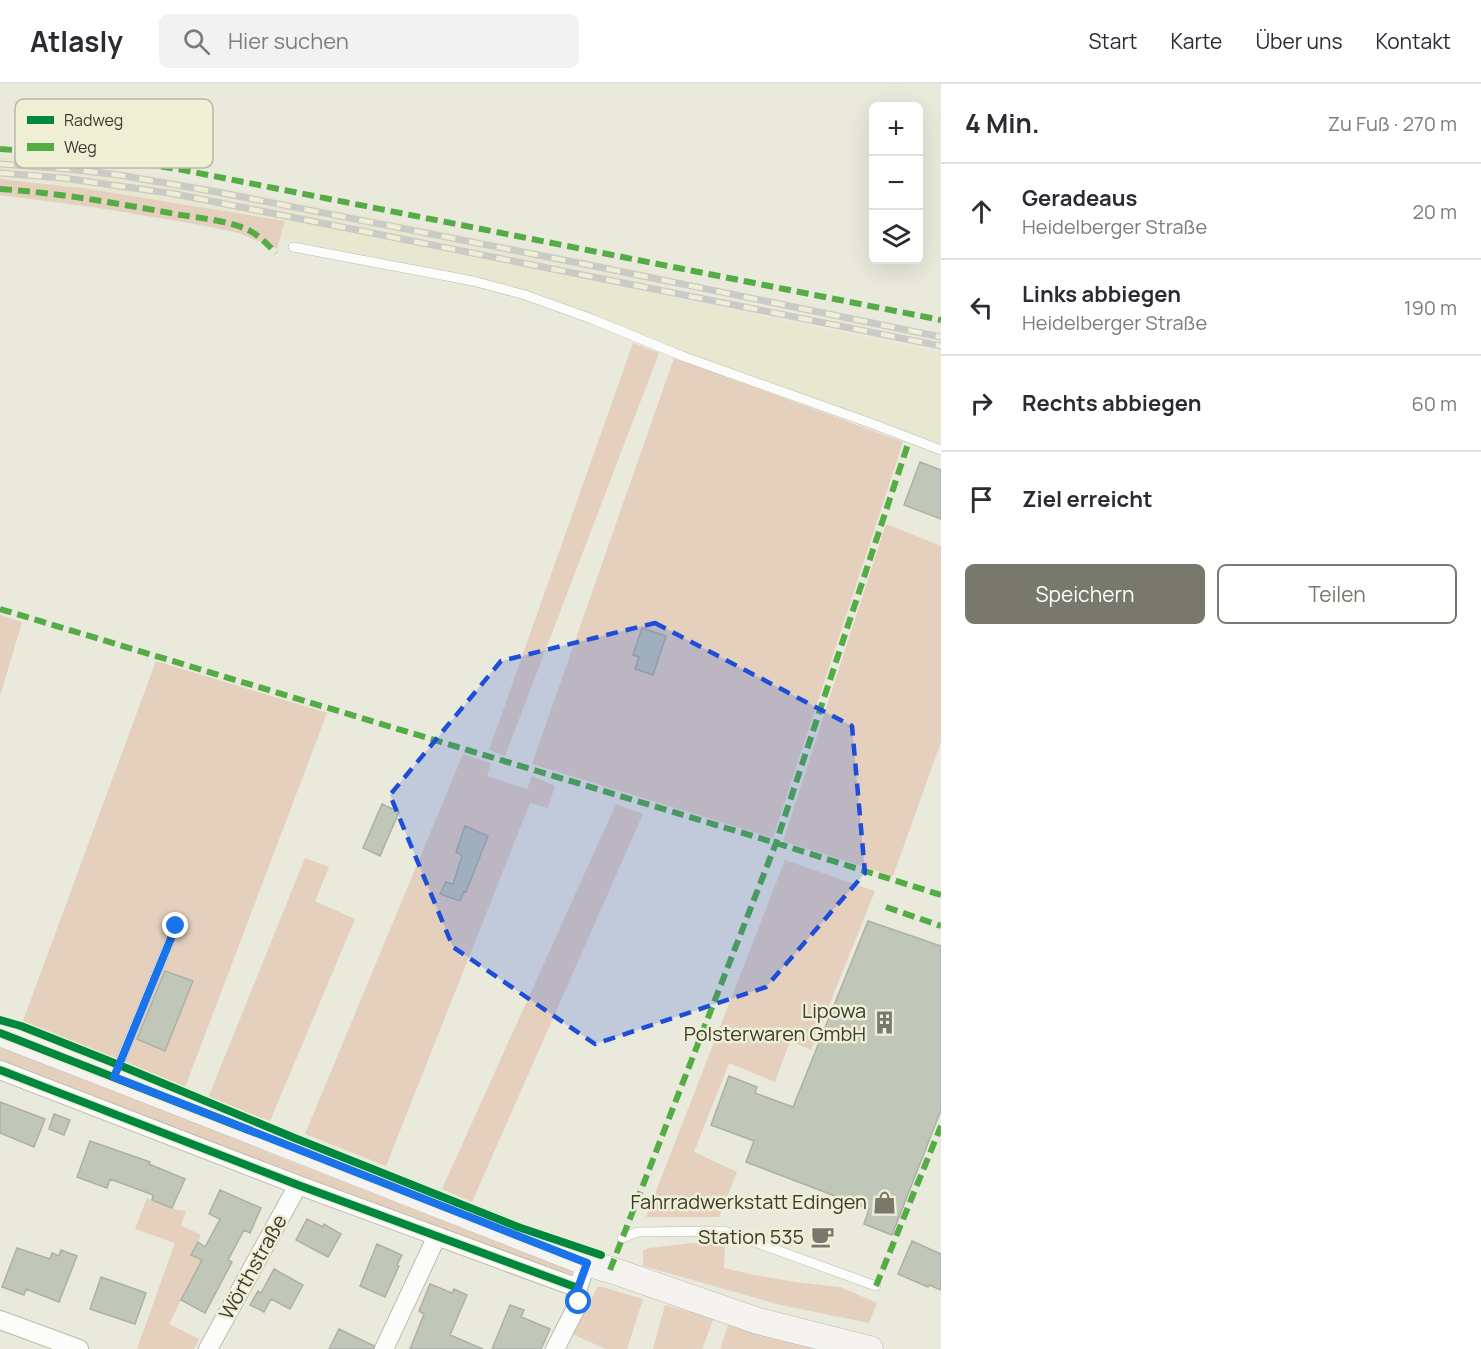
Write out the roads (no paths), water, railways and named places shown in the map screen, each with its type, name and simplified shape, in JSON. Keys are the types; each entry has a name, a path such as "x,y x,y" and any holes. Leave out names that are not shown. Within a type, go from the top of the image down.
{"main road":[{"path":"0,1033 587,1263 758,1321 870,1349"}],"street":[{"path":"0,1070 298,1185 578,1288"},
{"name":"Wörthstraße","path":"208,1349 298,1185"},
{"path":"384,1349 437,1236"},
{"path":"555,1349 579,1302 578,1288 587,1263"},
{"path":"0,1320 80,1349"}],"lane":[{"path":"293,247 473,281 525,295 592,319 682,356 873,424 909,442 941,450"},
{"path":"114,1077 176,926"},
{"path":"622,1238 638,1232 724,1232 876,1286"}],"railway":[{"path":"0,164 15,165"},
{"path":"54,168 119,175 217,192 941,337"},
{"path":"0,173 63,178 175,194 941,346"}],"place":[{"name":"Lipowa Polsterwaren GmbH","path":"884,1022"},
{"name":"Fahrradwerkstatt Edingen","path":"885,1202"},
{"name":"Station 535","path":"822,1237"}]}
